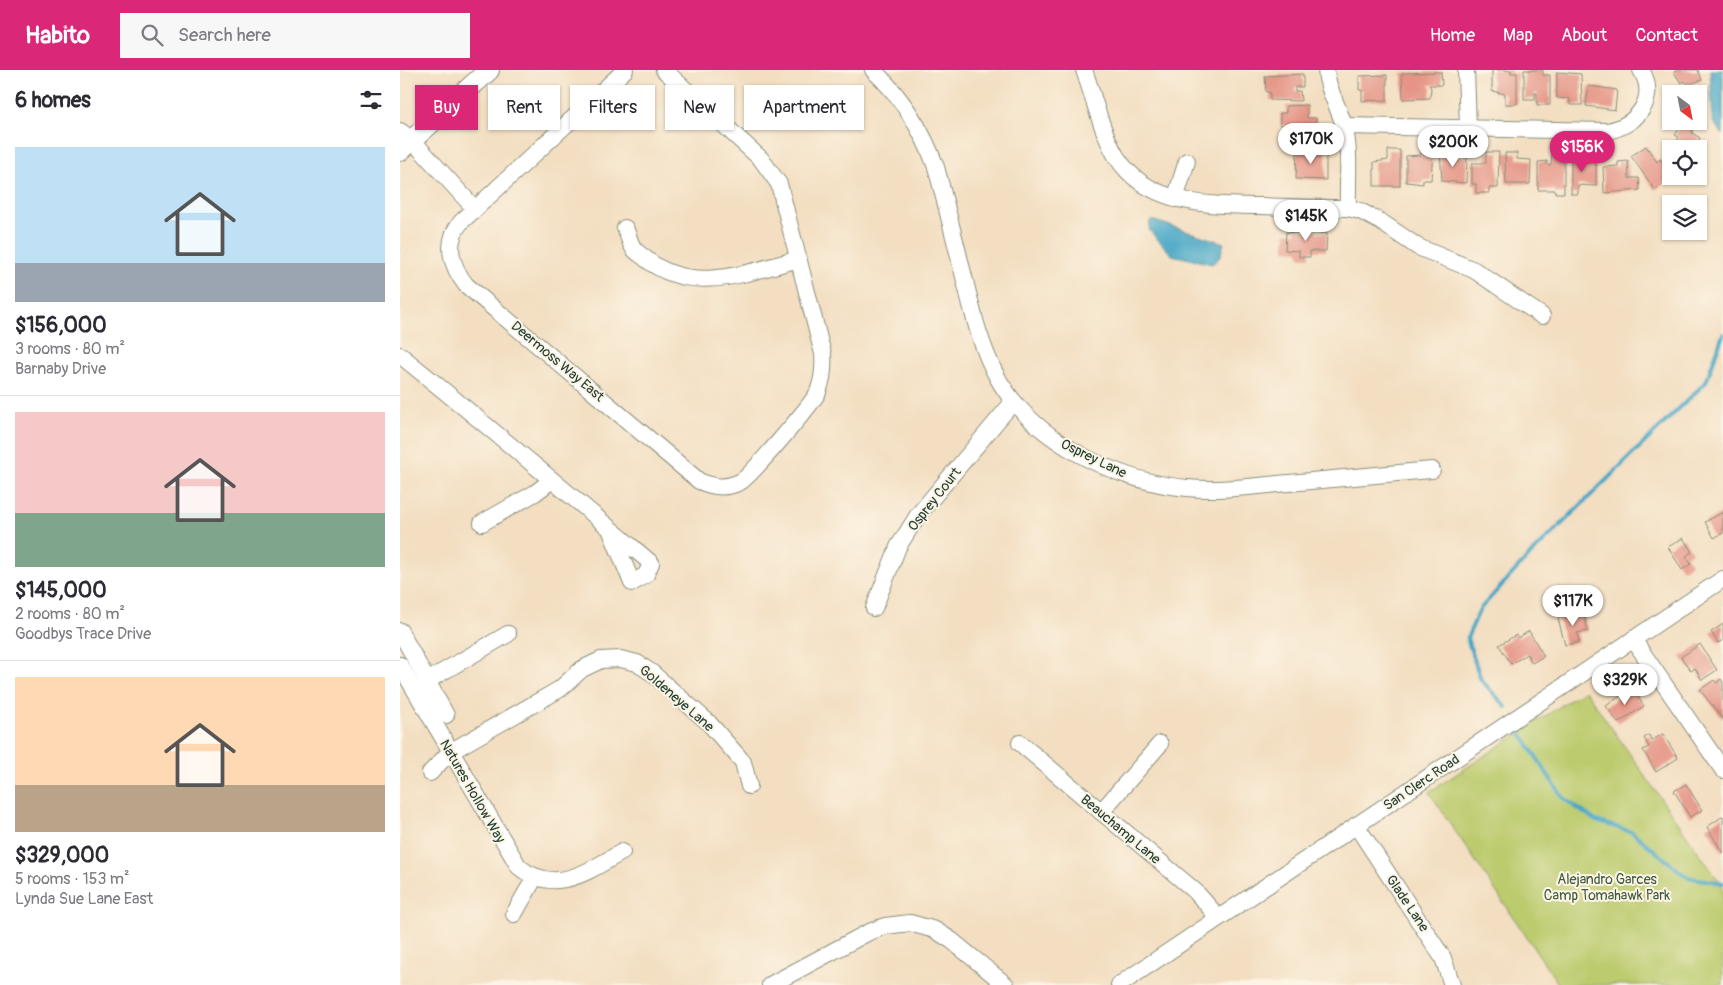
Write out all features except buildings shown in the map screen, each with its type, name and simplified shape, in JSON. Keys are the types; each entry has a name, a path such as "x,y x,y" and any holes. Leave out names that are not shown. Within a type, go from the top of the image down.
{"main road":[{"path":"404,141 488,70"}],"street":[{"name":"Deermoss Way East","path":"625,70 456,227 451,244 454,267 466,285 699,481 720,487 730,486 748,477 806,410 818,391 823,375 823,354 799,259"},
{"path":"625,228 634,248 657,267 672,274 694,279 722,278 799,259 784,196 771,170 664,70"},
{"path":"1084,70 1106,136 1117,157 1131,174 1154,191 1175,199 1204,205 1348,208 1360,211 1381,222 1418,247 1474,270 1542,316"},
{"path":"1326,70 1331,94 1344,126 1348,208"},
{"path":"1466,70 1468,128"},
{"path":"1344,126 1607,131 1619,129 1631,123 1646,101 1646,77 1641,70"},
{"name":"Osprey Lane","path":"875,71 905,105 918,124 929,146 979,337 994,372 1013,402 1038,426 1059,442 1091,460 1134,477 1178,487 1222,489 1432,470"},
{"path":"404,141 475,209"},
{"path":"1175,199 1187,161"},
{"path":"400,355 552,480 651,563 646,575 632,583 610,529"},
{"name":"Osprey Court","path":"874,608 898,548 918,515 1013,402"},
{"path":"482,523 535,493 552,480"},
{"name":"San Clerc Road","path":"1119,985 1723,579"},
{"path":"400,631 446,715"},
{"path":"427,681 508,634"},
{"path":"1633,639 1723,770"},
{"name":"Goldeneye Lane","path":"430,773 450,752 560,689 582,669 600,660 621,659 638,663 652,673 708,722 743,762 749,786"},
{"name":"Natures Hollow Way","path":"400,665 512,858 523,870 536,877"},
{"name":"Beauchamp Lane","path":"1020,743 1195,891 1218,917"},
{"path":"1101,812 1160,744"},
{"name":"Glade Lane","path":"1356,826 1444,958 1452,985"},
{"path":"514,914 536,877 554,880 571,878 581,875 622,852"},
{"path":"770,985 867,933 885,926 910,923 935,930 952,940 1006,985"}],"green space":[{"name":"Alejandro Garces Camp Tomahawk Park","path":"1585,690 1723,887 1723,985 1559,985 1429,792"}],"water":[{"path":"1710,70 1723,70 1723,135 1713,122"},
{"path":"1152,220 1224,243 1220,257 1212,264 1172,255 1149,230 1150,221"}],"waterway":[{"path":"1506,707 1481,680 1467,638 1480,609 1526,559 1706,382 1723,334"},
{"path":"1518,729 1563,798 1596,821 1632,832 1687,877 1723,883"}]}
